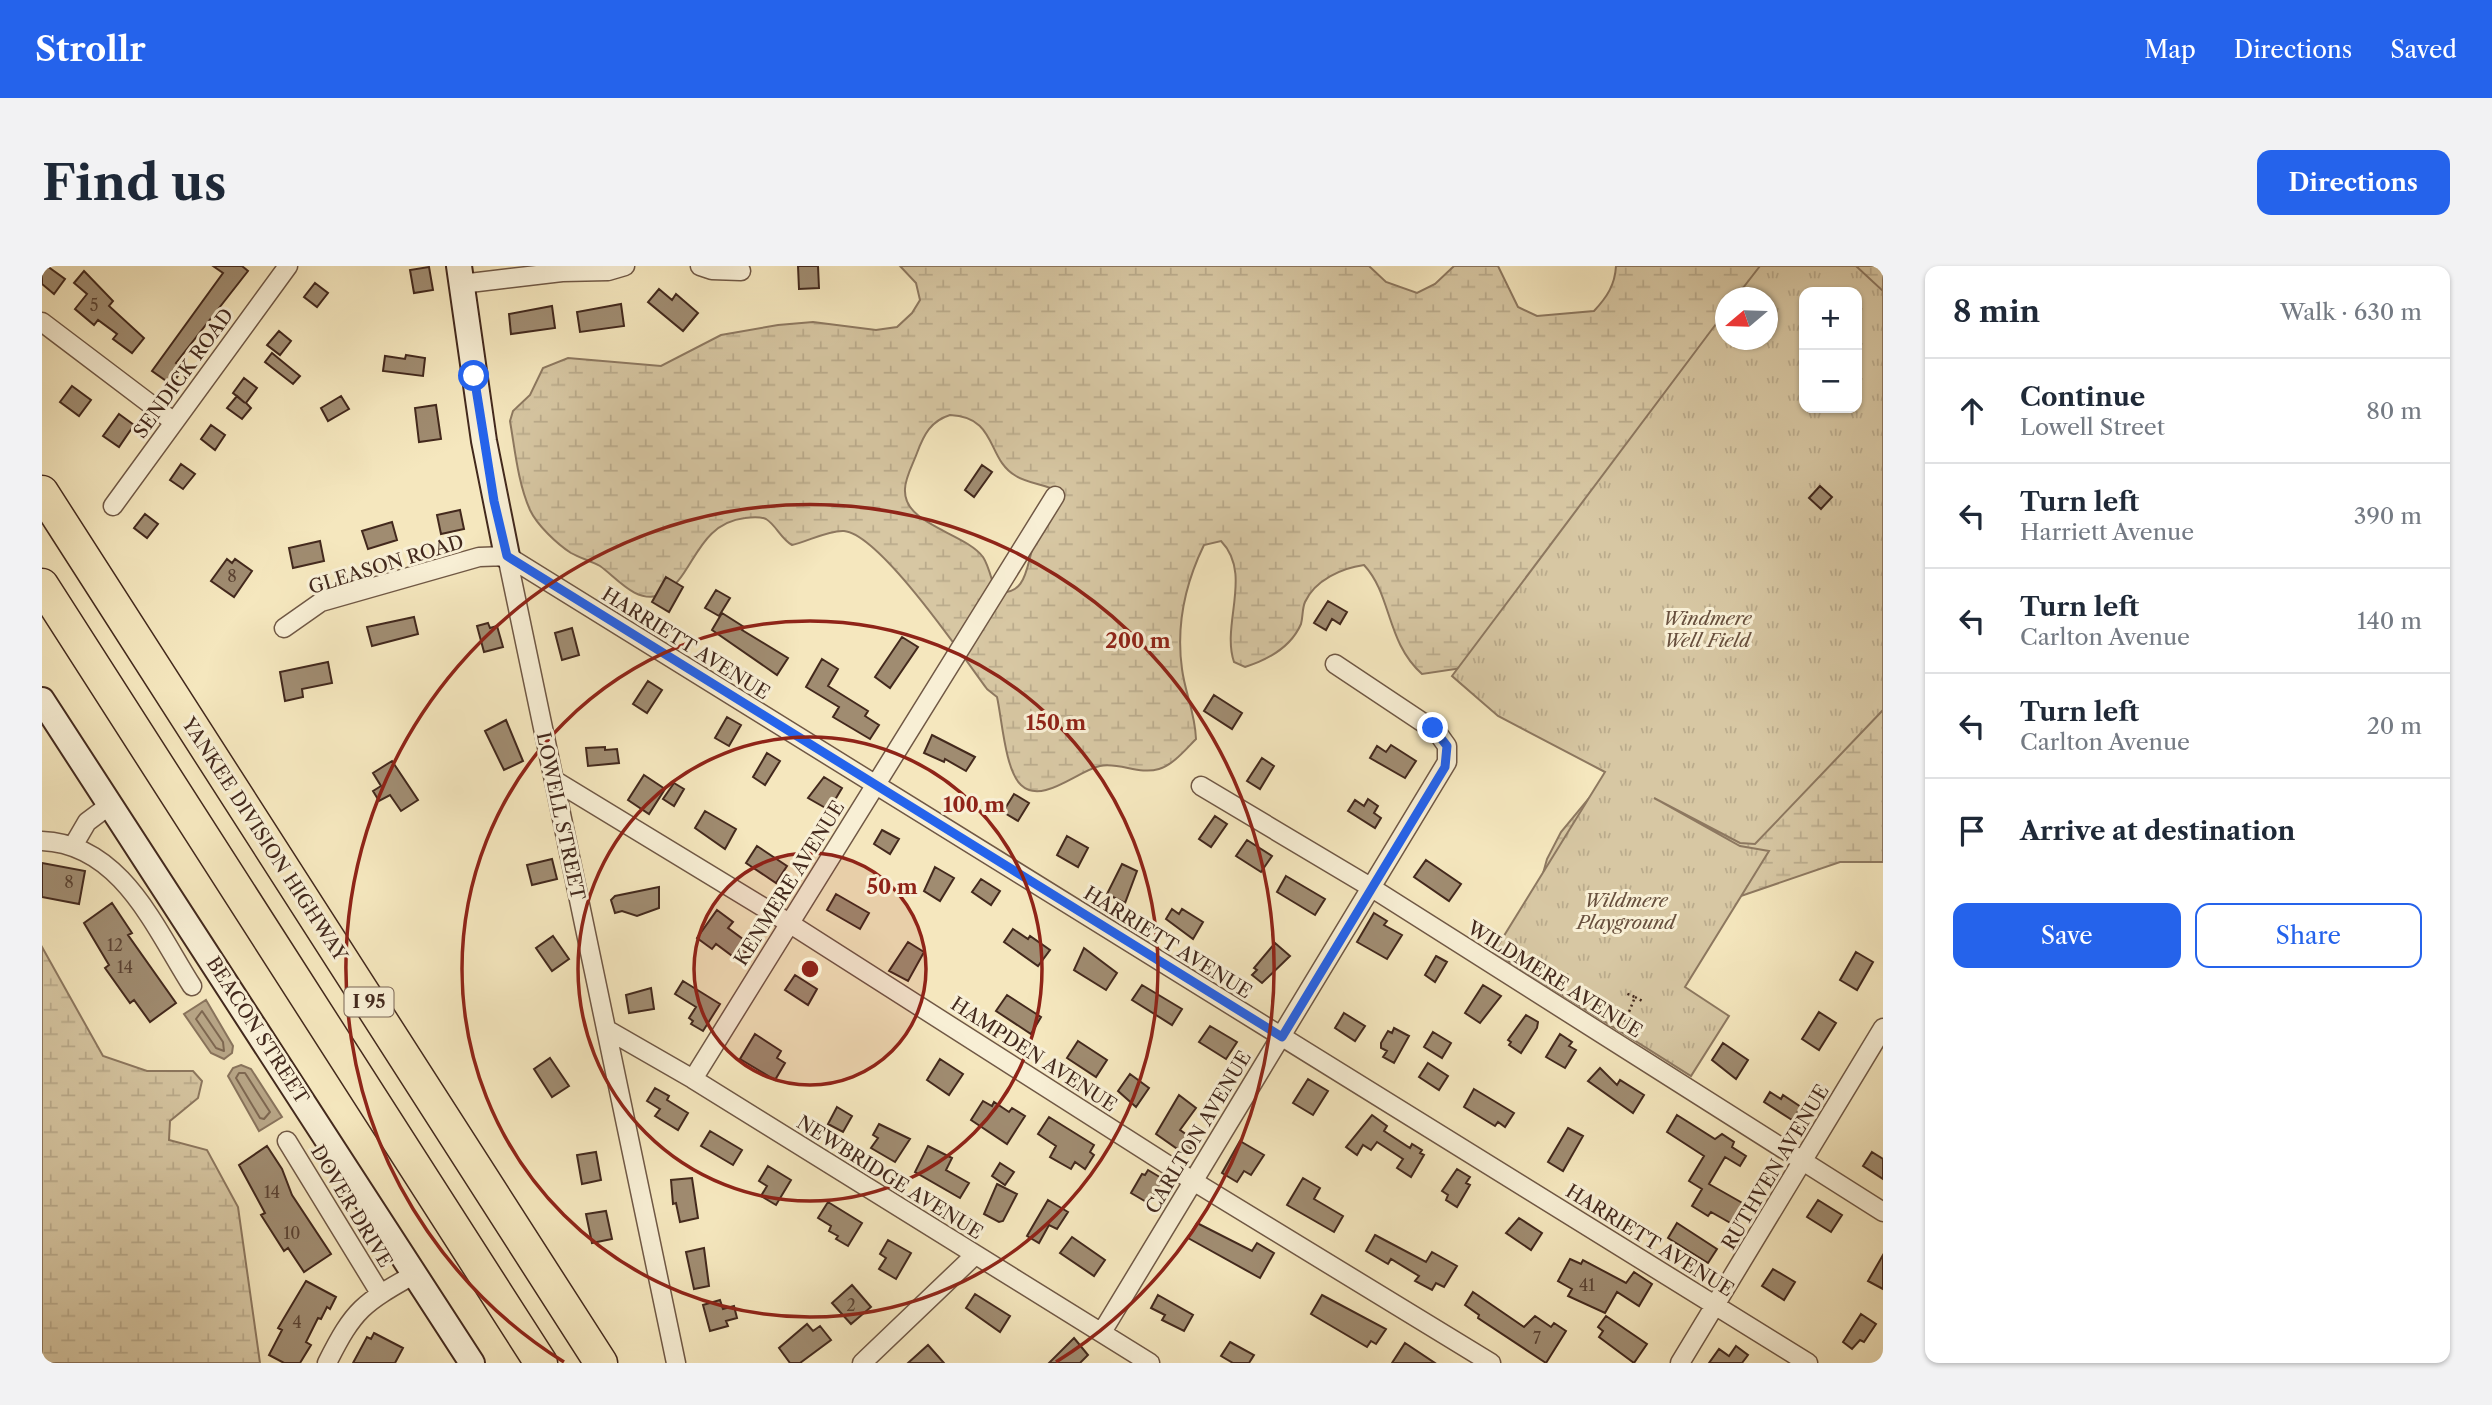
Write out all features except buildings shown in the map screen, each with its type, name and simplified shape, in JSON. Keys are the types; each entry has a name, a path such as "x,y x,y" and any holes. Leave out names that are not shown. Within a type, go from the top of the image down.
{"highway":[{"name":"YANKEE DIVISION HIGHWAY","path":"42,492 596,1355"},
{"name":"I 95","path":"42,585 541,1363"}],"street":[{"name":"SENDICK ROAD","path":"113,506 287,266"},
{"path":"460,275 608,271 625,266"},
{"path":"700,266 712,271 741,271"},
{"name":"LOWELL STREET","path":"460,275 484,441 676,1363"},
{"path":"42,322 174,422"},
{"name":"KENMERE AVENUE","path":"693,1079 1055,496"},
{"name":"GLEASON ROAD","path":"284,628 321,602 479,557 507,556"},
{"name":"HARRIETT AVENUE","path":"507,556 1808,1363"},
{"name":"CARLTON AVENUE","path":"1102,1332 1445,767 1448,751 1442,737 1335,664"},
{"name":"BEACON STREET","path":"42,699 472,1363"},
{"name":"HAMPDEN AVENUE","path":"554,780 789,923 1194,1181 1491,1363"},
{"name":"WILDMERE AVENUE","path":"1201,786 1372,888 1883,1212"},
{"path":"74,846 87,822 111,804"},
{"path":"42,841 74,846 97,857 119,875 192,986"},
{"name":"RUTHVEN AVENUE","path":"1680,1363 1883,1028"},
{"name":"NEWBRIDGE AVENUE","path":"606,1029 693,1079 1102,1332 1138,1360"},
{"name":"DOVER DRIVE","path":"287,1141 380,1293"},
{"path":"862,1363 975,1255"},
{"name":"DOVER DRIVE","path":"327,1363 356,1313 380,1293 415,1274"}],"path":[{"path":"1625,993 1644,1002"},
{"path":"1617,1043 1635,998"}],"green space":[{"path":"900,266 1369,266 1386,282 1417,293 1435,284 1454,266 1498,266 1518,307 1537,316 1594,311 1610,290 1616,266 1883,266 1883,365 1862,306 1862,287 1799,287 1799,413 1883,416 1883,862 1840,862 1741,896 1537,895 1547,859 1561,832 1595,791 1617,753 1482,665 1422,674 1402,648 1380,590 1364,565 1338,572 1315,587 1303,607 1297,632 1285,646 1262,661 1245,667 1234,662 1231,647 1235,568 1221,541 1204,545 1187,590 1180,637 1182,669 1196,739 1174,760 1159,769 1100,766 1060,785 1039,791 1029,790 1021,785 1011,768 997,697 987,689 899,574 860,537 838,531 792,545 763,518 728,522 705,541 671,588 651,597 635,593 600,566 571,553 548,534 533,516 520,478 510,421 513,411 530,395 543,368 568,358 661,366 721,335 778,325 813,322 876,330 897,327 912,313 920,300 916,283","holes":["950,415 965,417 984,431 1007,469 1016,476 1058,491 1062,499 1035,541 1020,584 1007,592 996,592 985,561 974,548 924,520 907,501 906,480 929,429"]},
{"name":"Windmere Well Field","path":"1760,266 1856,266 1883,291 1883,710 1755,844 1740,843 1654,798 1740,846 1769,851 1685,987 1729,1016 1691,1076 1494,952 1605,772 1498,716 1452,676 1715,325 1715,350 1778,350 1778,287 1744,287"},
{"path":"42,947 103,1056 147,1071 193,1071 202,1081 198,1098 170,1121 169,1140 207,1150 238,1207 260,1363 42,1363"}],"water":[{"path":"206,1000 233,1046 232,1053 224,1059 211,1053 184,1014"},
{"path":"241,1065 251,1069 282,1117 259,1131 228,1076 233,1068"}],"route":[{"path":"474,376 494,501 507,556 1282,1037 1445,767 1447,746 1433,728"}],"park label":[{"name":"Wildmere Playground","path":"1626,911"}]}
